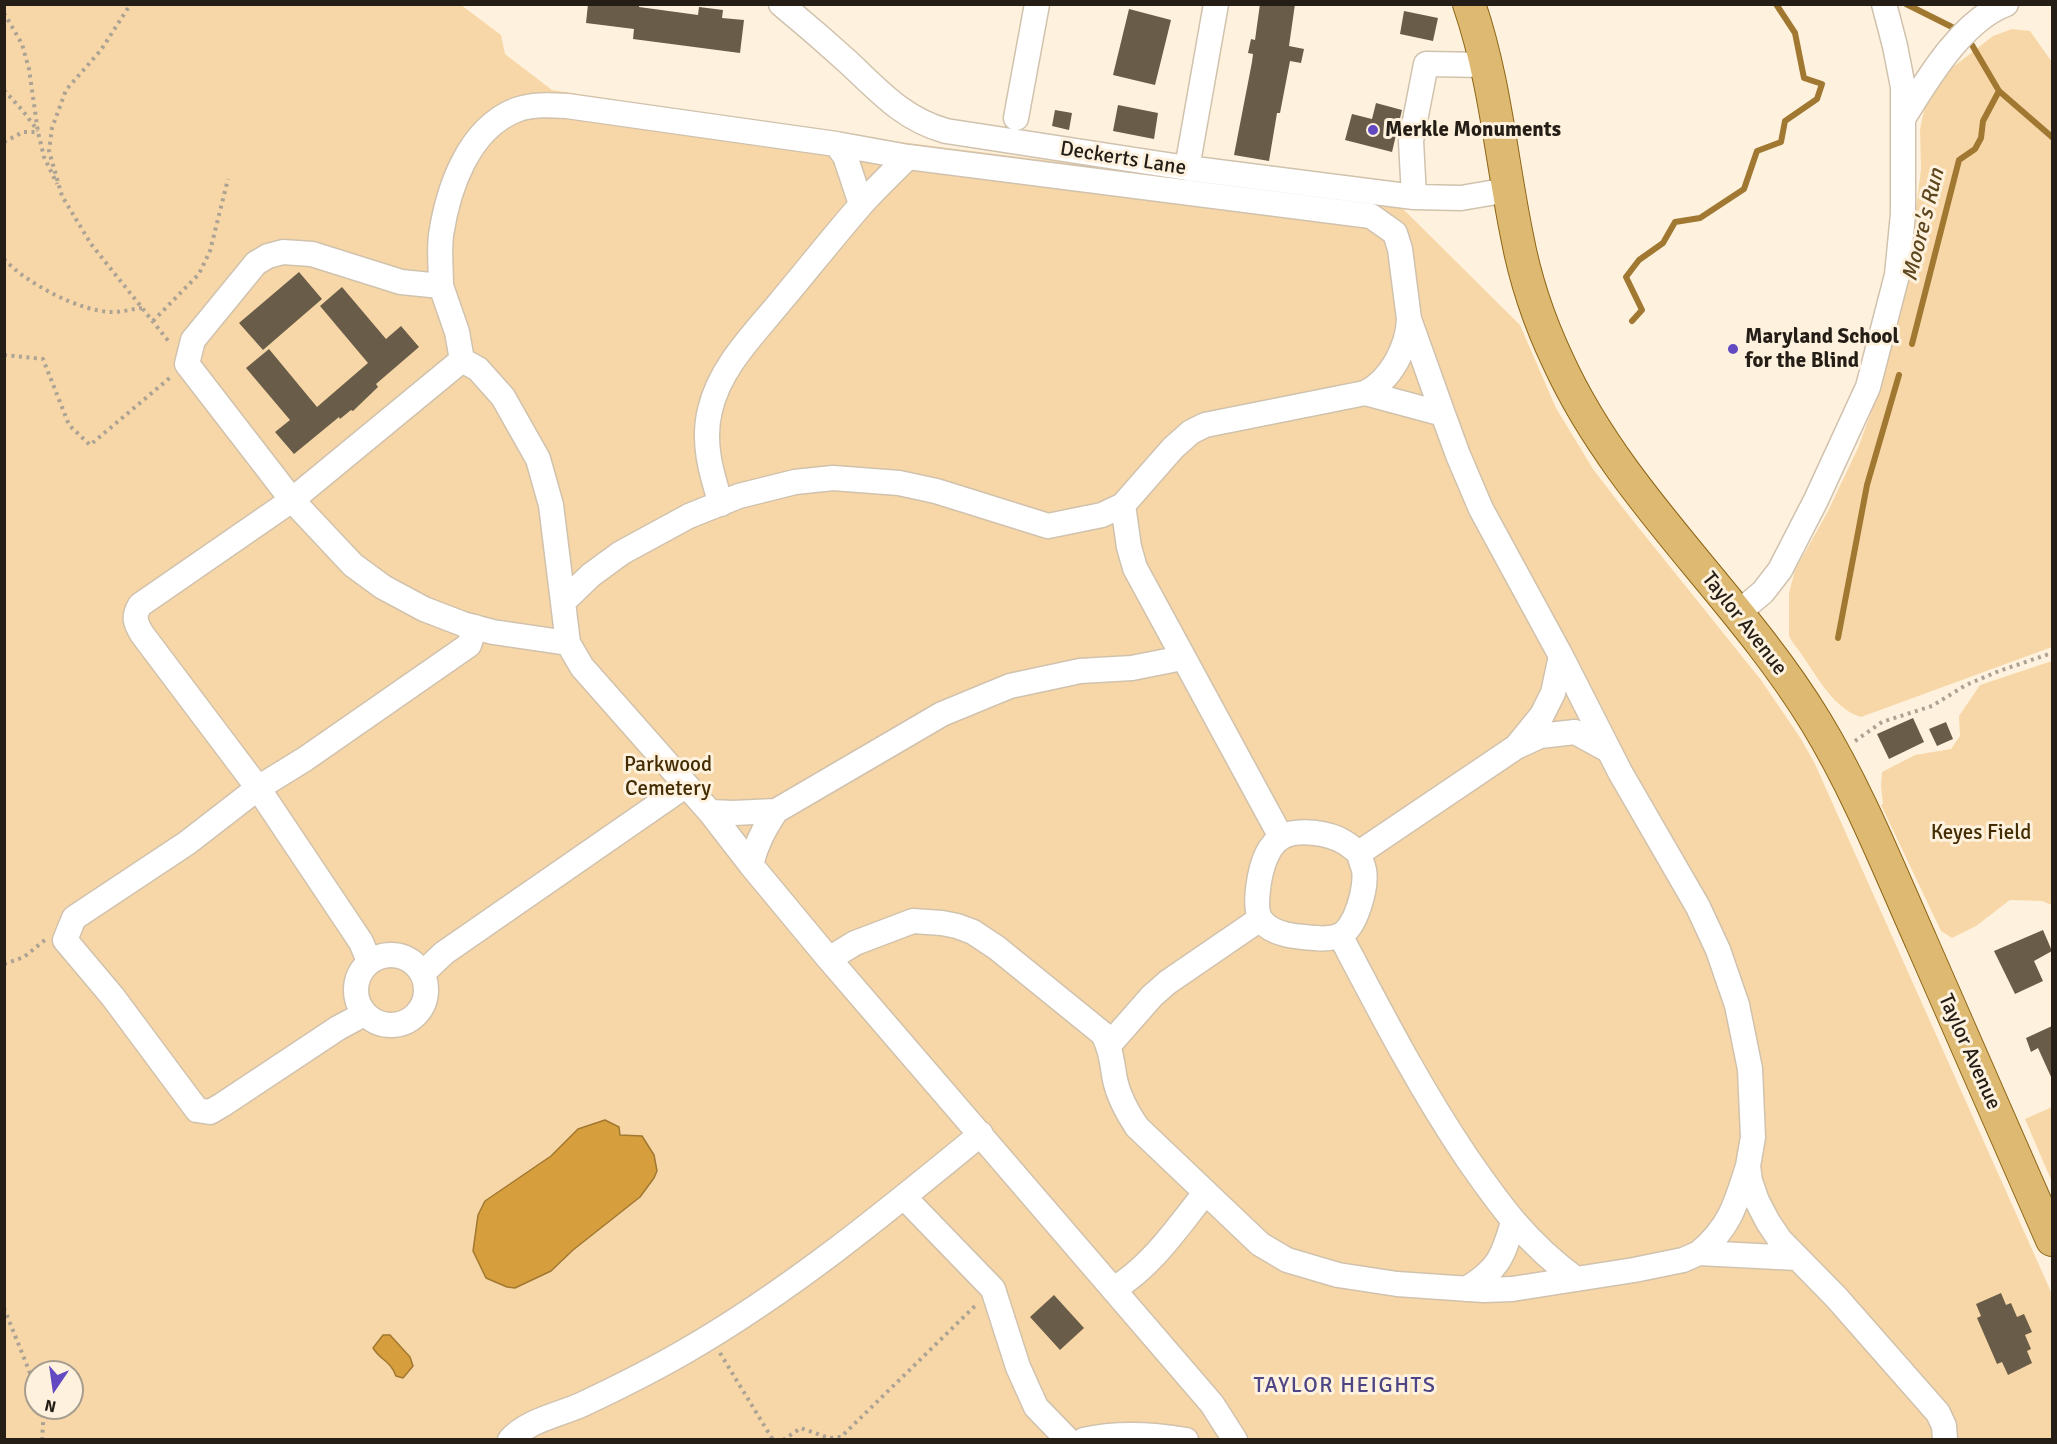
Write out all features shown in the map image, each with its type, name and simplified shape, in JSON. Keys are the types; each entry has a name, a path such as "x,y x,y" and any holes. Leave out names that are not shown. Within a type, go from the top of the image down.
{"main road":[{"name":"Taylor Avenue","path":"1469,4 1486,65 1521,256 1546,335 1573,391 1623,471 1738,613 1796,691 1834,755 1888,868 2052,1240"}],"street":[{"name":"Deckerts Lane","path":"781,4 896,107 928,126 957,133 1187,168 1413,197 1461,198 1509,190"},
{"path":"1016,118 1037,4"},
{"path":"1187,168 1216,4"},
{"path":"1738,613 1763,592 1780,570 1816,500 1868,387 1897,275 1903,214 1903,87 1884,4"},
{"path":"1904,117 1943,59 1990,10 2006,4"},
{"path":"1413,197 1411,141 1426,64 1486,65"},
{"path":"462,360 457,332 441,286 441,237 448,201 464,160 489,128 516,110 540,105 567,106 836,144 908,157 1371,216 1395,232 1400,249 1409,319 1408,334 1401,352 1383,381 1365,393 1205,425 1191,432 1173,448 1123,506 1102,515 1048,526 936,490 899,483 833,478 765,488 689,516 621,553 591,575 564,601"},
{"path":"836,144 845,156 861,204"},
{"path":"721,504 712,477 706,440 710,408 716,390 737,354 861,204 908,157"},
{"path":"441,286 401,282 312,254 283,252 268,256 256,263 193,340 187,364 291,500 353,565 383,587 424,609 474,627 568,643"},
{"path":"829,959 855,943 913,921 942,923 973,932 997,948 1103,1034 1109,1045 1115,1081 1126,1111 1137,1127 1260,1244 1287,1260 1338,1275 1396,1284 1466,1289 1512,1289 1683,1260 1699,1253 1716,1239 1736,1204 1748,1166 1752,1137 1750,1069 1737,1005 1718,950 1698,907 1608,750 1561,656 1481,509 1458,455 1409,319"},
{"path":"369,961 361,942 258,788 142,634 135,622 136,612 140,605 291,500 462,360"},
{"path":"462,360 478,369 503,397 538,459 551,505 568,643 582,667 710,812 829,959 1212,1404 1235,1440"},
{"path":"1365,393 1443,414"},
{"path":"1123,506 1129,547 1135,568 1281,837"},
{"path":"364,1014 210,1112 197,1110 113,997 65,939 74,918 187,843 258,788 305,759 469,645 474,627"},
{"path":"1516,747 1542,715 1553,693 1561,656"},
{"path":"751,865 755,846 761,833 776,811 942,714 1010,686 1080,671 1132,668 1182,658"},
{"path":"1359,853 1516,747 1540,736 1575,732 1608,750"},
{"path":"423,973 444,953 685,786"},
{"path":"710,812 776,811"},
{"path":"1298,832 1336,838 1359,853 1364,871 1361,901 1348,928 1340,935 1321,939 1300,937 1271,929 1260,919 1257,904 1260,874 1265,859 1281,837 1298,832"},
{"path":"1109,1045 1152,996 1168,982 1260,919"},
{"path":"1340,935 1445,1126 1513,1222 1536,1247 1576,1279"},
{"path":"383,955 399,955 412,961 423,973 427,993 419,1012 402,1024 382,1025 364,1014 355,997 357,976 369,961 383,955"},
{"path":"510,1440 519,1430 582,1405 640,1376 710,1336 798,1278 904,1197 981,1134"},
{"path":"1748,1166 1757,1201 1780,1240 1836,1297 1938,1413 1944,1426 1945,1440"},
{"path":"1114,1289 1132,1278 1154,1257 1205,1193"},
{"path":"904,1197 993,1289 1018,1367 1036,1407 1068,1440"},
{"path":"1466,1289 1485,1278 1495,1268 1506,1245 1513,1222"},
{"path":"1699,1253 1797,1258"},
{"path":"1084,1440 1122,1434 1156,1435 1186,1440"}],"path":[{"path":"62,196 49,151 52,128 66,90 101,50 128,8"},
{"path":"4,14 22,44 29,69 44,157 62,196 91,244 187,364 90,445 69,424 43,359 4,355"},
{"path":"4,90 38,132"},
{"path":"4,142 23,132 38,132"},
{"path":"153,321 199,274 210,251 228,178"},
{"path":"4,259 36,284 64,300 112,312 142,308"},
{"path":"1834,755 1882,722 1932,706 1966,685 2052,652"},
{"path":"4,964 24,957 74,918"},
{"path":"783,1440 801,1428 828,1439 841,1437 993,1289"},
{"path":"4,1308 25,1360"},
{"path":"710,1336 773,1440"},
{"path":"42,1440 43,1420"}],"green space":[{"name":"Parkwood Cemetery","path":"5,5 461,5 501,35 505,54 552,90 868,138 1398,204 1520,325 1556,408 1593,469 1761,680 1815,764 2052,1294 2052,1439 5,1440"},
{"path":"2012,29 2030,31 2052,62 2052,647 1861,717 1840,705 1831,696 1793,643 1789,636 1789,593 1795,570 1827,513 1858,448 1884,377 1909,265 1921,169 1920,129 1926,101 1948,71 1993,36"},
{"name":"Keyes Field","path":"2052,661 2052,905 2042,901 2010,900 1976,926 1952,938 1941,931 1881,805 1883,804 1882,772 1915,755 1951,749 1960,736 1959,716 1980,685"},
{"path":"2052,1107 2052,1182 2025,1119"}],"shaded area":[{"path":"605,1120 619,1127 620,1135 642,1136 654,1155 657,1171 640,1197 573,1250 551,1271 515,1288 486,1278 473,1251 478,1215 485,1201 551,1156 578,1129"},
{"path":"383,1335 390,1335 410,1357 413,1366 403,1378 396,1376 391,1367 373,1348"}],"building":[{"path":"588,4 639,4 639,7 698,15 699,7 723,10 722,18 744,20 740,53 633,39 634,29 586,23"},
{"path":"1260,4 1295,4 1289,46 1304,49 1301,63 1290,61 1280,113 1277,113 1269,161 1234,155 1252,62 1253,54 1248,53 1251,39 1255,40"},
{"path":"1129,9 1171,20 1155,85 1113,75"},
{"path":"1404,11 1438,18 1433,41 1400,34"},
{"name":"Merkle Monuments","path":"1376,103 1402,110 1392,152 1345,140 1352,114 1372,119"},
{"path":"1118,105 1158,113 1154,139 1113,131"},
{"path":"1055,110 1072,113 1069,130 1052,126"},
{"path":"299,272 322,299 263,350 239,323"},
{"path":"342,287 386,339 401,326 419,347 376,384 378,387 353,411 351,410 340,419 339,417 294,454 275,432 290,420 246,368 269,349 317,407 368,363 320,306"},
{"path":"1913,718 1924,742 1889,759 1877,734"},
{"path":"1946,722 1953,739 1937,746 1929,729"},
{"path":"2043,930 2052,951 2034,961 2043,981 2015,994 1994,951"},
{"path":"2052,1026 2052,1079 2038,1048 2031,1052 2026,1038"},
{"path":"2001,1293 2006,1305 2011,1303 2017,1317 2024,1314 2032,1332 2025,1335 2031,1349 2027,1351 2032,1363 2008,1375 2002,1362 1997,1364 1977,1318 1981,1316 1976,1304"},
{"path":"1054,1295 1084,1328 1060,1350 1030,1317"}],"waterway":[{"name":"Moore's Run","path":"1632,321 1642,310 1626,277 1639,260 1663,243 1675,222 1700,218 1744,189 1757,151 1781,142 1785,121 1817,99 1822,84 1804,78 1795,33 1776,4"},
{"name":"Moore's Run","path":"1906,4 1952,27"},
{"name":"Moore's Run","path":"1972,45 1999,91 2052,137"},
{"name":"Moore's Run","path":"1912,344 1959,160 1975,149 1981,138 1983,121 1999,91"},
{"name":"Moore's Run","path":"1838,638 1867,485 1899,375"}],"place":[{"name":"Merkle Monuments","path":"1373,130"},
{"name":"Maryland School for the Blind","path":"1733,349"}],"district":[{"name":"TAYLOR HEIGHTS","path":"1345,1386"}]}
